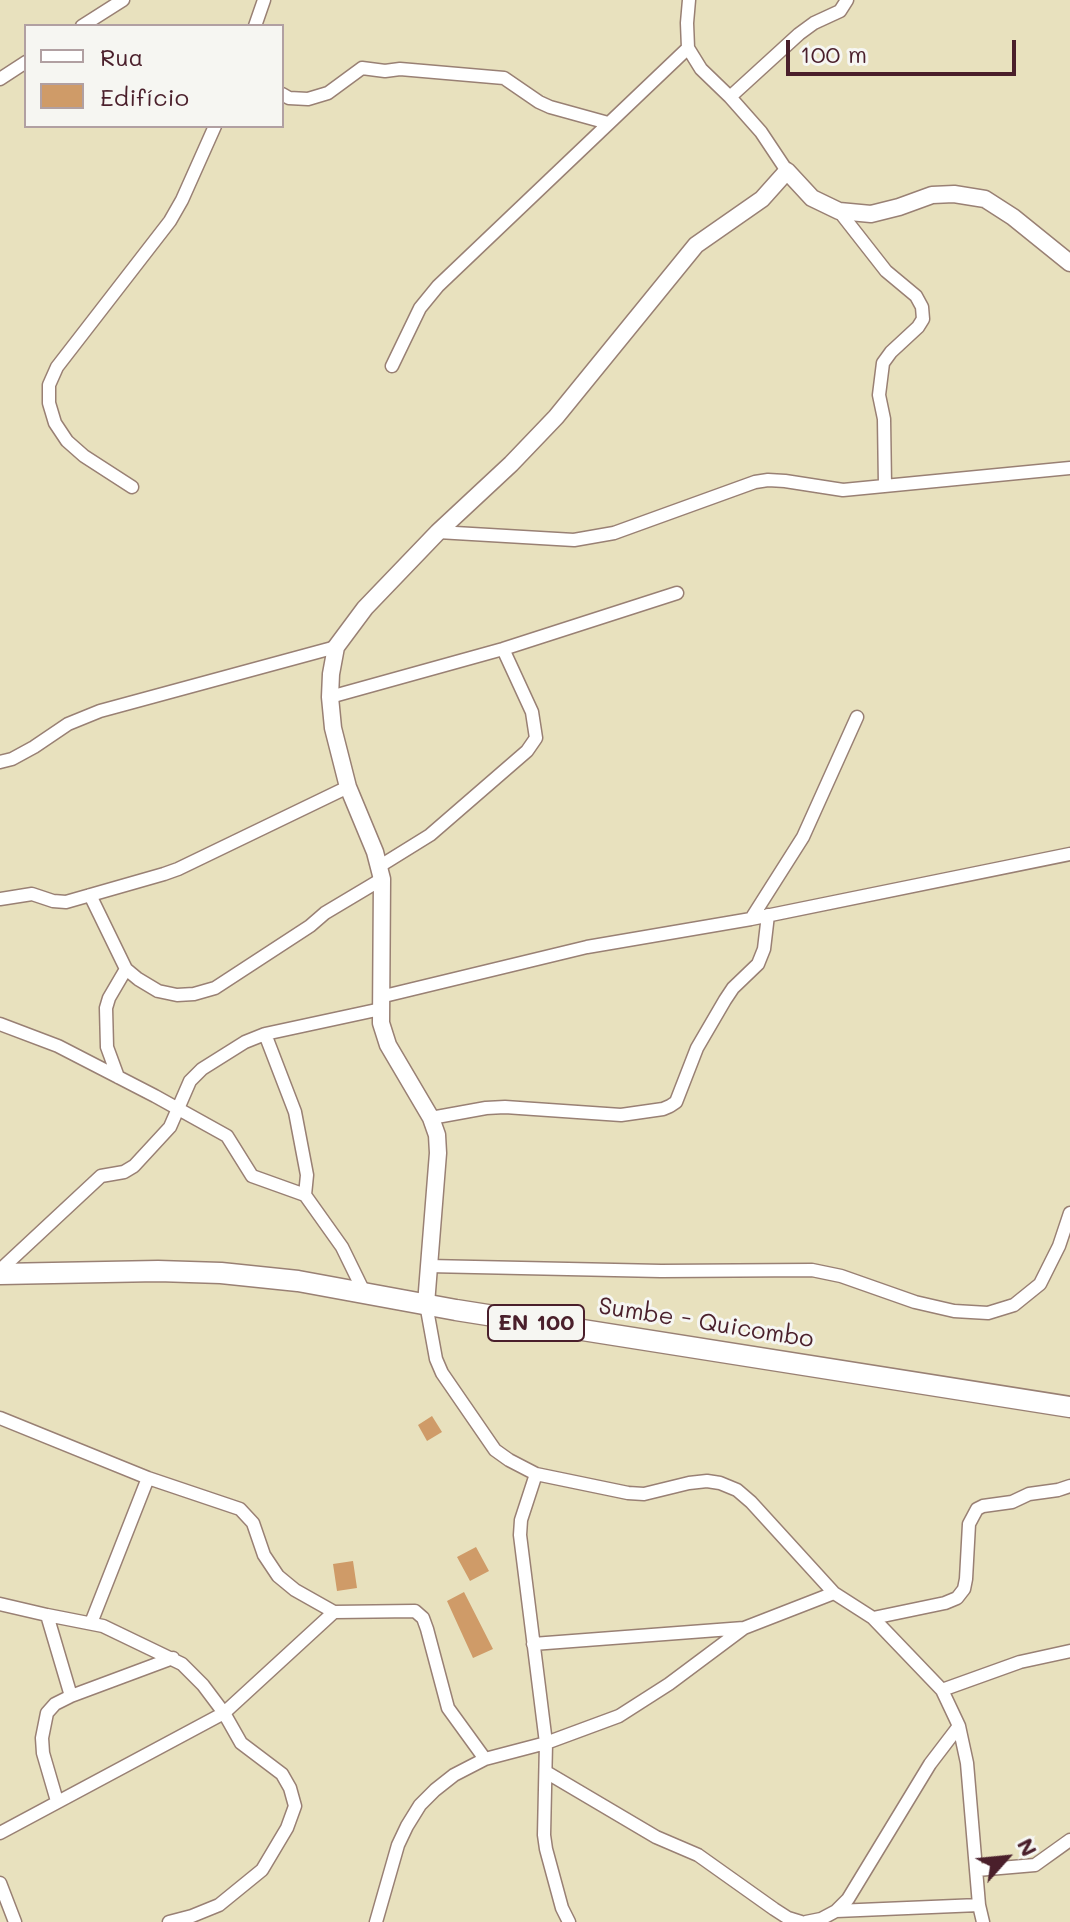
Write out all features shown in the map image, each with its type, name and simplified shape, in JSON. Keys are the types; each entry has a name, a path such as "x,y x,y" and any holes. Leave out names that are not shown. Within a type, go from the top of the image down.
{"main road":[{"name":"Sumbe - Quicombo","path":"0,1272 158,1271 221,1273 298,1281 1070,1407"}],"street":[{"path":"85,24 123,0"},
{"path":"256,24 264,0"},
{"path":"689,0 688,48 701,69 761,132 787,171 812,198 839,211 871,214 932,195 954,194 985,199 1013,217 1070,263"},
{"path":"730,97 799,34 840,11 847,0"},
{"path":"392,366 420,308 438,286 688,48"},
{"path":"0,79 24,63"},
{"path":"284,95 308,99 328,93 362,68 381,71 395,68 504,78 539,102 608,123"},
{"path":"132,487 84,456 67,441 55,423 49,403 49,385 57,367 170,221 214,128"},
{"path":"787,171 762,199 696,245 556,417 365,608 336,647 330,697 333,728 348,787 381,873 381,1023 388,1045 431,1118 437,1135 426,1304 436,1359 442,1373 495,1450 536,1474 628,1493 644,1494 707,1481 737,1490 834,1593 873,1618 942,1690 959,1726 967,1763 983,1922"},
{"path":"839,211 886,271 916,296 922,307 923,319 918,327 883,363 879,395 884,419 885,486"},
{"path":"438,532 574,540 614,533 768,480 843,490 1070,468"},
{"path":"330,697 503,649 677,593"},
{"path":"0,762 34,747 68,724 100,711 336,647"},
{"path":"90,895 126,969 138,979 158,991 177,995 215,988 310,926 381,873 527,751 536,738 535,722 503,649"},
{"path":"751,919 803,837 857,717"},
{"path":"0,899 32,894 66,902 178,869 348,787"},
{"path":"0,1272 101,1176 124,1172 134,1166 167,1132 190,1081 202,1069 245,1042 265,1034 587,947 751,919 1070,854"},
{"path":"431,1118 505,1107 621,1115 670,1106 676,1102 697,1048 725,1000 758,964 764,949 768,915"},
{"path":"118,1077 107,1047 106,1008 126,969"},
{"path":"0,1024 58,1046 227,1136 252,1176 305,1195 342,1247 365,1294"},
{"path":"265,1034 295,1112 307,1175 305,1195"},
{"path":"428,1266 661,1271 812,1270 841,1276 915,1302 954,1311 988,1313 1014,1305 1040,1284 1059,1246 1070,1213"},
{"path":"0,1418 148,1478 240,1509 253,1523 264,1555 278,1576 295,1590 334,1612 415,1611 423,1618 427,1629 448,1708 485,1759"},
{"path":"536,1474 521,1520 520,1535 546,1743 544,1835 562,1908 569,1922"},
{"path":"91,1623 148,1478"},
{"path":"873,1618 957,1598 964,1589 969,1524 977,1509 1070,1486"},
{"path":"376,1922 398,1845 407,1826 420,1805 454,1775 485,1759 546,1743 619,1716 669,1684 744,1628 834,1593"},
{"path":"0,1604 91,1623 116,1631 173,1658 191,1671 224,1713 241,1743 282,1774 290,1788 295,1806 287,1828 262,1870 219,1905 169,1922"},
{"path":"0,1833 224,1713 334,1612"},
{"path":"47,1615 71,1696"},
{"path":"533,1644 744,1628"},
{"path":"942,1690 1020,1662 1070,1651"},
{"path":"57,1801 43,1753 47,1713 55,1704 71,1696 173,1658"},
{"path":"546,1772 656,1837 698,1855 788,1918 804,1922 821,1919 836,1911 848,1899 930,1764 959,1726"},
{"path":"977,1870 1035,1865 1070,1840"},
{"path":"0,1883 15,1922"},
{"path":"836,1911 979,1905"}],"building":[{"path":"432,1416 442,1432 427,1441 418,1425"},
{"path":"476,1547 489,1571 470,1581 457,1557"},
{"path":"353,1561 357,1588 337,1591 333,1564"},
{"path":"464,1592 493,1649 473,1658 447,1601"}]}
